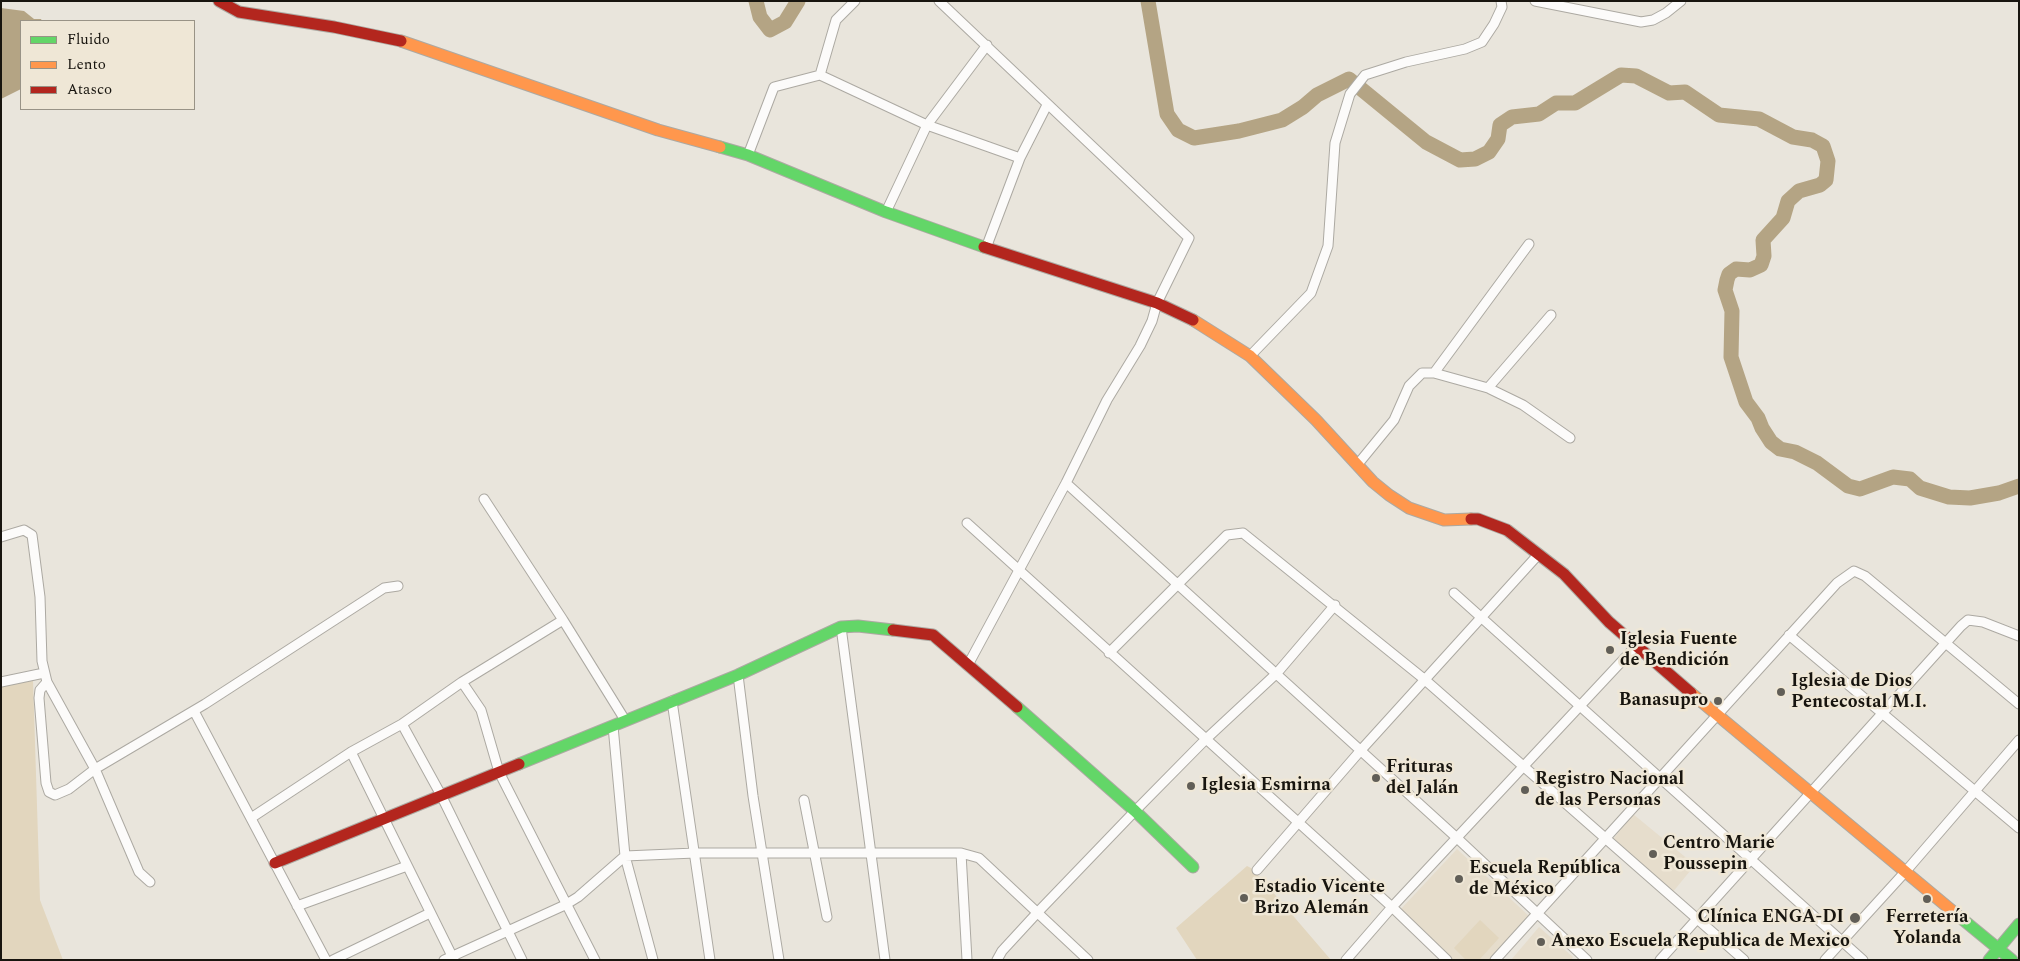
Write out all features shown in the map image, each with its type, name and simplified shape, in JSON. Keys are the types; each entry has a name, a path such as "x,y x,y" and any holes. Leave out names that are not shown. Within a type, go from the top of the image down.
{"street":[{"path":"219,1 239,12 382,36 423,47 658,130 748,154 886,212 986,248 1156,303 1218,335 1250,356 1358,464 1373,482 1409,508 1444,520 1478,519 1494,524 1507,530 1538,556 1564,574 1609,622 1636,646 2012,960"},
{"path":"820,75 836,20 855,1"},
{"path":"939,1 1189,238 1156,303 1152,321 1140,346 1107,400 1020,571 969,663"},
{"path":"1535,1 1641,22 1653,20 1666,13 1681,1"},
{"path":"1250,356 1311,293 1328,246 1335,143 1350,94 1365,75 1406,62 1465,49 1482,42 1494,24 1502,3"},
{"path":"886,212 927,125 987,45"},
{"path":"748,154 774,87 820,75 927,125 1020,158"},
{"path":"986,248 1020,158 1048,105"},
{"path":"1434,373 1529,244"},
{"path":"1488,388 1551,316"},
{"path":"1358,464 1394,420 1414,379 1422,374 1434,373 1488,388 1523,405 1570,438"},
{"path":"1066,483 1277,673 1587,960"},
{"path":"484,499 564,620 626,720"},
{"path":"967,523 1108,653 1392,906 1447,960"},
{"path":"1,537 24,530 32,535 40,590 40,637 47,682 94,769 139,872 150,882"},
{"path":"1108,653 1179,585 1227,535 1240,532 1249,536 1424,679 1523,768 1744,960"},
{"path":"1257,870 1424,679 1538,556"},
{"path":"1495,960 1661,779 1716,714 1837,583 1854,571 1866,576 2019,704"},
{"path":"47,682 40,690 39,698 46,783 49,792 55,795 69,788 94,769 194,711 384,588 398,586"},
{"path":"1454,592 1480,618 1863,960"},
{"path":"997,960 1002,951 1036,912 1205,740 1277,673 1335,606"},
{"path":"252,818 351,752 402,724 462,682 564,620"},
{"path":"1660,960 1811,794 1945,642 1968,620 1983,622 2019,636"},
{"path":"841,627 884,960"},
{"path":"275,863 384,818 442,798 499,772 738,674 841,627 874,627 909,634 933,635 969,663 1135,811 1193,867"},
{"path":"1789,636 1883,713 1973,792 2019,828"},
{"path":"1346,960 1392,906 1636,646"},
{"path":"1,682 44,672"},
{"path":"738,674 762,853 779,960"},
{"path":"462,682 481,710 499,772 565,905 595,960"},
{"path":"672,701 710,960"},
{"path":"194,711 326,960"},
{"path":"402,724 442,798 522,960"},
{"path":"612,726 625,856 653,960"},
{"path":"1825,960 1906,871 2019,740"},
{"path":"351,752 450,958 565,905 578,897 625,856 695,853 961,852 979,858 1088,960"},
{"path":"804,800 827,916"},
{"path":"961,852 968,960"},
{"path":"297,906 407,866"},
{"path":"333,960 430,913"},
{"path":"1989,960 2019,924"}],"shaded area":[{"path":"1,8 24,11 34,19 42,20 20,20 20,90 1,99"},
{"path":"33,680 40,900 63,960 1,960 1,687"},
{"name":"Centro Marie Poussepin","path":"1633,814 1695,865 1672,893 1611,842"},
{"name":"Escuela República de México","path":"1457,849 1530,917 1490,960 1453,960 1400,910"},
{"name":"Estadio Vicente Brizo Alemán","path":"1247,866 1253,869 1331,960 1197,960 1176,928"},
{"path":"1480,920 1499,938 1479,960 1466,960 1454,948"},
{"name":"Anexo Escuela Republica de Mexico","path":"1539,927 1573,957 1571,960 1511,960"}],"waterway":[{"path":"756,1 760,17 770,30 785,22 798,1"},
{"path":"1148,1 1167,114 1178,130 1194,138 1239,131 1282,120 1303,107 1317,95 1349,79 1426,142 1460,160 1475,159 1489,152 1498,139 1500,125 1512,117 1539,114 1556,103 1575,103 1621,75 1636,76 1669,93 1685,92 1719,115 1759,119 1793,137 1812,140 1823,146 1828,161 1826,180 1820,185 1799,191 1788,201 1783,218 1763,240 1764,256 1761,265 1750,270 1736,269 1729,274 1727,280 1725,290 1732,311 1731,357 1746,402 1758,418 1771,442 1780,449 1795,452 1817,463 1848,486 1860,489 1893,477 1910,479 1920,488 1949,497 1970,498 1999,493 2019,486"}],"traffic: fast":[{"path":"720,147 748,155 886,212 984,247"},
{"path":"519,764 738,675 841,627 858,626 893,630"},
{"path":"1017,707 1135,811 1193,867"},
{"path":"1956,914 2012,960"},
{"path":"1989,960 2019,924"}],"traffic: slow":[{"path":"401,41 658,130 720,147"},
{"path":"1193,320 1250,356 1316,420 1373,482 1389,495 1409,508 1444,520 1471,519"},
{"path":"1691,693 1956,914"}],"traffic: jam":[{"path":"219,1 239,12 334,27 401,41"},
{"path":"984,247 1157,303 1193,320"},
{"path":"1471,519 1478,519 1507,530 1564,574 1609,622 1691,693"},
{"path":"893,630 933,635 1017,707"},
{"path":"275,863 519,764"}],"place":[{"name":"Iglesia Fuente de Bendición","path":"1610,650"},
{"name":"Iglesia de Dios Pentecostal M.I.","path":"1781,692"},
{"name":"Banasupro","path":"1718,701"},
{"name":"Frituras del Jalán","path":"1376,778"},
{"name":"Iglesia Esmirna","path":"1191,786"},
{"name":"Registro Nacional de las Personas","path":"1525,790"},
{"name":"Centro Marie Poussepin","path":"1653,854"},
{"name":"Escuela República de México","path":"1459,879"},
{"name":"Estadio Vicente Brizo Alemán","path":"1244,898"},
{"name":"Ferretería Yolanda","path":"1927,899"},
{"name":"Clínica ENGA-DI","path":"1855,918"},
{"name":"Anexo Escuela Republica de Mexico","path":"1541,942"}]}
